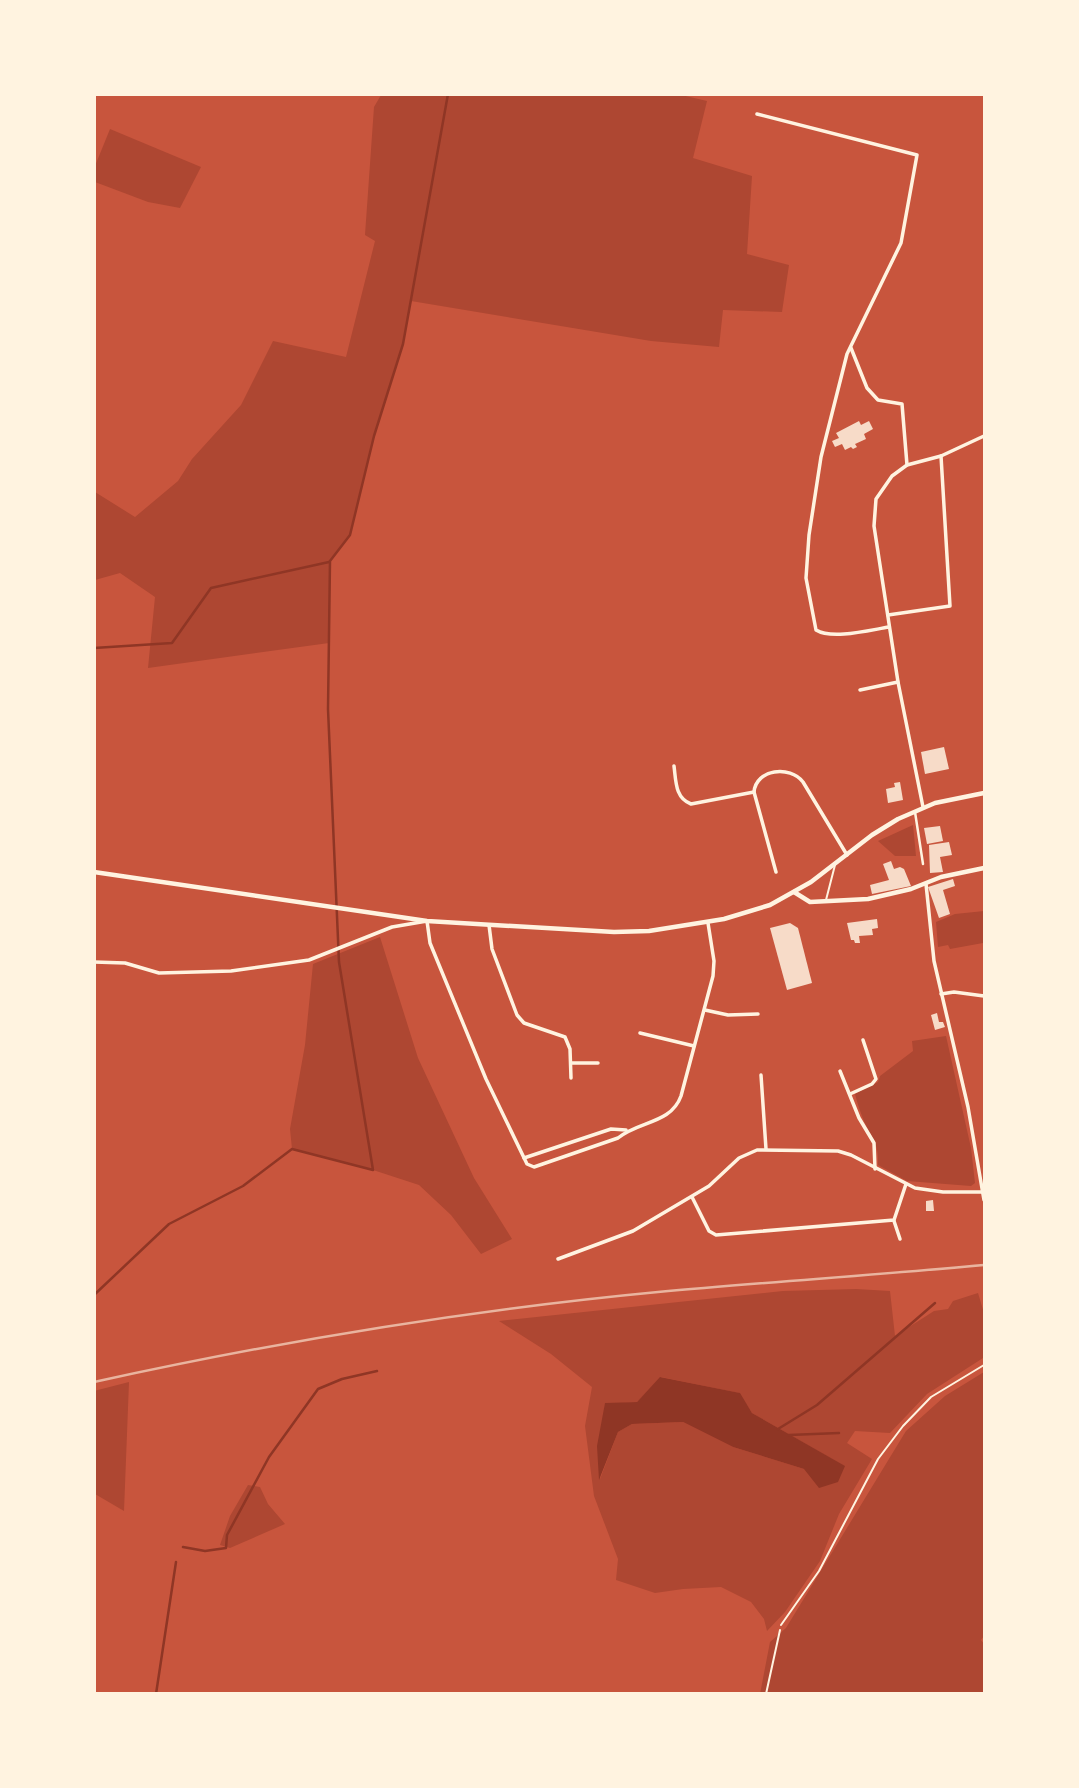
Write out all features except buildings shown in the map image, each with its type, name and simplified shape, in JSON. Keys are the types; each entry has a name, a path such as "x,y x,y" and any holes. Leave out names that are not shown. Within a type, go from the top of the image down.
{"street":[{"path":"757,114 917,155 901,243 850,346 836,391 821,457 809,536 806,578 816,630 820,633 848,633 889,627"},
{"path":"850,346 867,388 878,400 902,404 907,465"},
{"path":"923,807 889,627 874,526 876,499 892,476 907,465 941,456 985,436"},
{"path":"888,615 950,606 941,456"},
{"path":"860,690 898,682"},
{"path":"674,766 677,790 686,802 698,803 754,792"},
{"path":"776,872 754,792 756,784 763,776 783,771 794,773 803,782 847,855"},
{"path":"94,872 427,921 631,932 670,929 708,923 758,909 794,892 886,826 915,811 974,793 985,793"},
{"path":"915,811 923,864"},
{"path":"794,892 810,902 868,899 911,890 927,881 985,868"},
{"path":"927,881 934,961 968,1107 985,1200"},
{"path":"94,962 125,963 159,972 231,971 309,960 392,927 427,921"},
{"path":"427,921 430,943 486,1079 528,1167 614,1140 628,1129"},
{"path":"489,923 492,949 517,1015 524,1023 565,1037 570,1049 571,1078"},
{"path":"524,1158 611,1129 628,1129 664,1117 674,1108 681,1096 714,970 708,923"},
{"path":"941,994 960,992 985,996"},
{"path":"705,1010 728,1015 758,1014"},
{"path":"640,1033 694,1046"},
{"path":"850,1094 872,1084 876,1079 863,1040"},
{"path":"572,1063 598,1063"},
{"path":"840,1071 859,1118 874,1143 875,1169"},
{"path":"761,1075 766,1149"},
{"path":"558,1259 633,1231 692,1197 739,1158 766,1149 838,1151 906,1184 930,1191 984,1192"},
{"path":"900,1239 894,1220 906,1184"},
{"path":"692,1197 709,1231 716,1235 894,1220"}],"lane":[{"path":"826,901 835,864"},
{"path":"781,1625 819,1571 886,1448 931,1397 985,1365"}],"path":[{"path":"766,1693 781,1625"}],"shaded area":[{"path":"677,94 707,101 693,158 752,176 747,254 789,265 782,312 723,310 719,347 651,341 411,301 403,344 374,436 350,535 330,561 329,643 148,668 155,597 120,573 95,580 95,492 135,517 178,481 192,459 241,405 273,341 346,357 375,241 365,235 374,107 381,95"},
{"path":"110,129 201,167 180,208 148,202 95,182 95,166"},
{"path":"913,825 916,856 895,856 878,841"},
{"path":"984,911 983,943 950,949 948,945 938,947 936,922 955,914"},
{"path":"380,937 418,1058 474,1178 512,1239 481,1254 451,1215 419,1185 292,1149 290,1129 305,1045 313,964"},
{"path":"946,1036 971,1148 975,1183 971,1186 907,1181 878,1165 875,1144 855,1094 878,1082 880,1076 913,1051 912,1041"},
{"path":"783,1291 890,1291 895,1336 934,1311 948,1309 953,1301 978,1293 984,1313 983,1358 927,1394 890,1433 855,1431 847,1443 872,1459 839,1514 820,1561 785,1612 767,1631 764,1619 751,1602 721,1587 655,1593 616,1580 618,1559 594,1496 585,1426 592,1387 551,1354 499,1321","holes":["661,1377 739,1393 752,1413 844,1466 804,1469 733,1447 683,1422 632,1424 618,1432 600,1479 605,1404 637,1402"]},
{"path":"984,1372 984,1636 981,1640 984,1644 984,1693 760,1694 770,1642 786,1628 906,1431 945,1396"},
{"path":"660,1377 740,1393 752,1413 845,1466 838,1482 819,1488 804,1469 733,1447 683,1422 632,1424 618,1432 599,1480 597,1446 605,1403 637,1402"},
{"path":"129,1382 124,1511 95,1494 94,1391"},
{"path":"248,1485 260,1487 268,1504 285,1524 230,1548 220,1545 230,1516"}],"waterway":[{"path":"94,1295 169,1224 243,1186 292,1149 373,1170 339,962 328,709 330,561 350,535 374,436 403,344 448,94"},
{"path":"94,648 172,643 211,588 329,562"},
{"path":"778,1429 817,1405 935,1303"},
{"path":"183,1547 205,1551 226,1548 227,1535 269,1457 318,1389 342,1379 377,1371"},
{"path":"789,1435 839,1433"},
{"path":"156,1694 176,1562"}],"railway":[{"path":"94,1382 305,1340 516,1308 658,1292 984,1265"}]}
